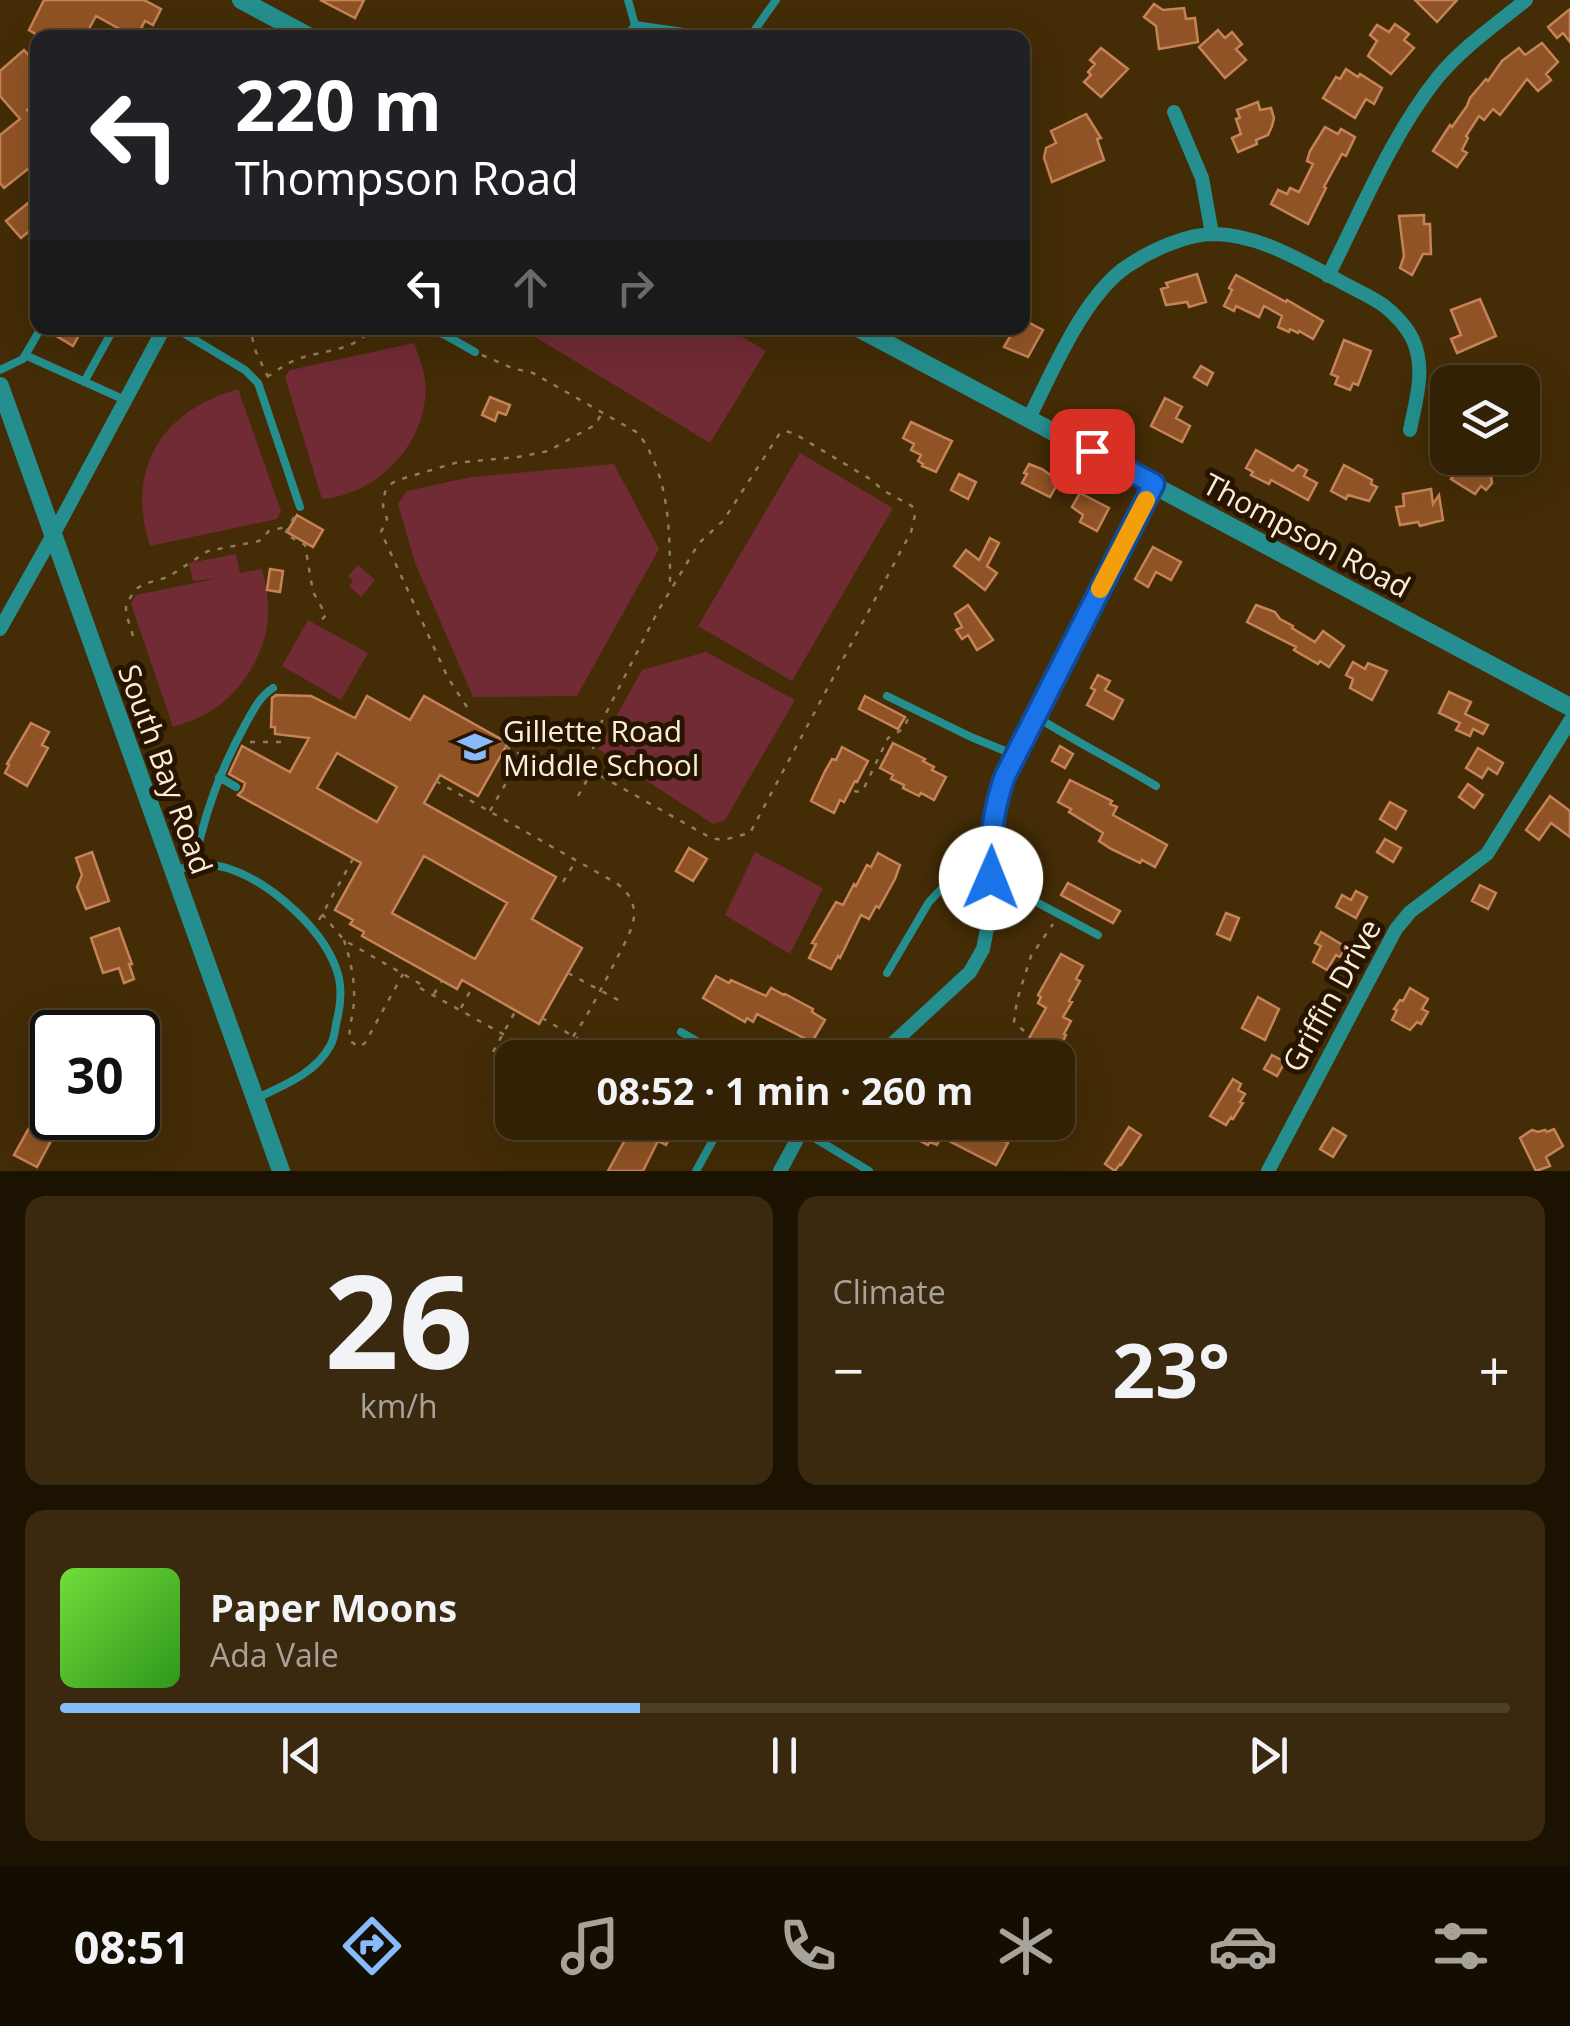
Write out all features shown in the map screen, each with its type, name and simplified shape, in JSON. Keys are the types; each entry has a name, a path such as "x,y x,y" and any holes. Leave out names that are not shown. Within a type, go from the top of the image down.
{"street":[{"path":"242,0 297,30"},
{"path":"1328,276 1392,150 1439,76 1526,0"},
{"path":"1174,112 1202,178 1212,234"},
{"path":"1029,418 1084,313 1126,267 1158,250 1212,234 1280,250 1382,304 1396,316 1412,339 1420,370 1410,430"},
{"path":"0,629 160,335"},
{"name":"Thompson Road","path":"871,335 1570,707"},
{"name":"South Bay Road","path":"0,386 281,1171"},
{"path":"898,1038 970,972 983,949 992,904 990,870 996,804 1005,776 1154,484"},
{"name":"Griffin Drive","path":"1268,1171 1396,929 1410,912 1487,854 1570,721"},
{"path":"780,1171 799,1140"}],"lane":[{"path":"628,0 635,25"},
{"path":"755,30 776,0"},
{"path":"632,30 635,25"},
{"path":"635,25 669,30"},
{"path":"0,370 23,359 37,335"},
{"path":"84,382 110,335"},
{"path":"186,335 245,370 258,383 300,507"},
{"path":"445,335 475,352"},
{"path":"26,355 124,400"},
{"path":"194,867 219,777 259,700 273,688"},
{"path":"887,696 1015,755"},
{"path":"1036,716 1156,786"},
{"path":"219,777 236,787"},
{"path":"173,870 204,865 226,867 266,888 305,920 333,961 341,998 332,1045 302,1075 255,1099"},
{"path":"887,973 929,902 956,876 990,870 1098,935"},
{"path":"682,1032 696,1040"},
{"path":"898,1038 902,1040"},
{"path":"696,1171 713,1140"},
{"path":"826,1140 869,1171"}],"path":[{"path":"258,383 293,361 356,342 366,335"},
{"path":"252,337 268,376 269,388 262,394"},
{"path":"475,352 532,373 638,434 655,462 670,535 670,591"},
{"path":"466,707 448,678 380,532 387,519 383,506 385,492 398,480 435,468 548,451 595,425 602,413"},
{"path":"578,796 592,772 590,760 600,727 644,636 700,542 723,521 777,437 786,430 914,509 911,532 750,833 716,840 592,772"},
{"path":"300,507 285,534 305,545 313,592 326,615 318,625"},
{"path":"133,636 126,604 136,589 168,577 208,551 259,541 270,530 290,526"},
{"path":"854,790 861,792 864,788 888,738 903,729 913,709"},
{"path":"236,742 282,742 283,734"},
{"path":"490,812 522,756 506,746"},
{"path":"436,781 624,889 633,905 631,927 601,991 571,1040"},
{"path":"314,930 354,859"},
{"path":"564,882 576,860"},
{"path":"322,914 344,940 514,1040"},
{"path":"1024,1032 1014,1022 1017,1000 1031,956 1059,914"},
{"path":"344,940 353,981 354,1008 349,1031 354,1044 366,1043 404,974"},
{"path":"568,973 620,1001"},
{"path":"433,995 442,981"},
{"path":"460,1010 473,986"},
{"path":"494,1052 516,1010"},
{"path":"542,1018 581,1040"}],"shaded area":[{"path":"532,335 739,335 766,351 710,443"},
{"path":"414,343 424,376 425,403 410,443 397,461 363,487 322,499 285,377 290,370"},
{"path":"238,389 281,511 277,519 150,546 143,518 143,492 156,446 189,412"},
{"path":"800,453 893,508 792,681 698,626"},
{"path":"614,464 659,549 577,696 473,697 415,563 398,504 407,491 471,477"},
{"path":"236,554 240,573 262,569 268,620 261,647 249,673 232,694 205,714 173,727 131,604 136,595 219,578 193,581 189,563"},
{"path":"358,565 375,580 361,597 349,586 353,581 348,576"},
{"path":"308,620 368,653 341,700 282,666"},
{"path":"706,652 795,700 725,820 713,824 598,749 642,670"},
{"path":"755,852 823,888 790,954 725,915"}],"building":[{"path":"44,0 144,0 161,9 153,25 145,21 140,30 121,30 96,16 88,30 29,30"},
{"path":"320,0 364,0 355,18"},
{"path":"1415,0 1457,0 1437,22"},
{"path":"1154,4 1163,10 1184,8 1186,19 1195,18 1198,42 1159,49 1156,26 1144,17"},
{"path":"1570,9 1570,42 1563,33 1557,38 1548,27"},
{"path":"1395,24 1409,34 1404,40 1414,48 1391,74 1368,56 1377,41 1370,35 1377,25 1389,32"},
{"path":"1218,30 1225,38 1232,32 1242,44 1236,49 1246,60 1225,78 1199,47"},
{"path":"1542,43 1558,62 1546,74 1551,80 1538,91 1527,79 1500,115 1493,109 1484,120 1479,116 1466,136 1462,150 1467,153 1457,167 1433,151 1502,61 1519,48 1525,55"},
{"path":"1101,48 1128,69 1101,97 1084,82 1095,64 1090,60"},
{"path":"24,50 30,56 30,167 4,188 0,183 0,135 20,119 0,96 0,71"},
{"path":"1346,69 1382,88 1374,104 1366,99 1355,118 1323,98"},
{"path":"1258,102 1260,110 1271,108 1272,126 1268,135 1256,140 1257,144 1238,152 1232,138 1241,134 1237,110"},
{"path":"1086,114 1101,138 1097,139 1104,160 1052,182 1044,158 1046,148 1056,143 1051,131"},
{"path":"1325,127 1338,134 1341,129 1355,137 1324,187 1308,224 1271,204 1278,190 1287,194 1290,188 1299,192 1313,164 1307,161 1310,151"},
{"path":"30,202 30,231 21,238 6,221"},
{"path":"1424,215 1424,224 1430,224 1431,254 1423,254 1412,275 1400,268 1404,256 1399,216"},
{"path":"1197,274 1206,302 1189,307 1187,302 1166,305 1161,289 1168,287 1166,283"},
{"path":"1236,275 1323,321 1313,339 1299,331 1278,327 1282,316 1264,306 1259,317 1236,306 1234,311 1224,306"},
{"path":"1480,299 1496,336 1457,353 1451,339 1461,335 1451,310"},
{"path":"1030,323 1043,330 1028,357 1004,347 1011,335 1030,335"},
{"path":"55,335 79,335 73,346"},
{"path":"1344,340 1371,351 1358,385 1353,383 1350,390 1335,384 1338,377 1331,374"},
{"path":"1201,366 1213,373 1207,385 1194,377"},
{"path":"490,397 510,405 506,415 498,412 495,421 482,415"},
{"path":"1165,398 1182,407 1176,418 1190,426 1182,442 1151,426"},
{"path":"911,422 952,441 936,472 922,466 918,461 921,455 911,450 914,444 903,438"},
{"path":"1256,450 1293,471 1298,465 1307,470 1304,476 1317,483 1308,500 1271,480 1269,484 1251,475 1253,472 1246,468"},
{"path":"1029,464 1059,481 1050,497 1022,483"},
{"path":"1344,465 1372,480 1371,484 1377,487 1369,501 1348,495 1346,499 1331,491"},
{"path":"959,474 976,482 968,499 951,490"},
{"path":"1453,475 1491,475 1492,483 1486,490 1481,486 1475,494 1451,479"},
{"path":"1431,489 1433,504 1439,495 1443,520 1420,526 1418,522 1400,525 1396,507 1404,506 1403,494"},
{"path":"1080,493 1109,508 1097,531 1080,522 1083,515 1072,507"},
{"path":"297,515 323,530 313,547 287,532"},
{"path":"990,538 999,543 987,566 997,573 985,590 954,566 966,550 979,560"},
{"path":"1153,547 1181,562 1171,580 1156,572 1148,587 1135,579"},
{"path":"270,569 283,571 280,592 267,590"},
{"path":"968,605 993,640 977,650 968,635 962,639 956,630 962,627 955,614"},
{"path":"1256,605 1275,612 1315,642 1323,631 1344,646 1329,667 1320,661 1318,664 1294,650 1296,647 1247,622"},
{"path":"1353,662 1365,669 1368,663 1387,671 1372,700 1350,688 1353,679 1346,675"},
{"path":"1098,675 1110,681 1105,690 1123,700 1113,719 1087,705"},
{"path":"1449,692 1471,702 1465,714 1488,725 1483,734 1473,729 1470,736 1456,730 1460,723 1439,713"},
{"path":"311,696 355,718 367,696 410,720 424,696 508,743 478,796 440,775 424,803 556,877 532,919 582,948 539,1024 462,980 457,989 362,936 364,932 350,924 353,920 335,910 361,863 238,795 245,783 229,774 242,746 290,772 309,738 275,734 275,727 271,727 272,698","holes":["337,753 397,787 377,822 317,788","424,856 507,903 475,959 392,913"]},
{"path":"865,696 905,717 898,729 859,709"},
{"path":"31,723 49,732 42,745 48,748 27,786 5,773"},
{"path":"893,743 925,759 934,767 932,770 946,777 934,800 903,788 891,779 893,775 880,768"},
{"path":"1060,746 1073,754 1065,768 1052,761"},
{"path":"842,747 868,761 834,813 811,801"},
{"path":"1478,748 1503,763 1497,774 1488,768 1482,778 1466,768"},
{"path":"1070,780 1112,801 1110,804 1117,807 1113,815 1167,845 1155,867 1099,841 1103,833 1058,802"},
{"path":"1468,784 1483,795 1474,808 1459,797"},
{"path":"1550,796 1570,811 1570,837 1551,823 1539,840 1526,830"},
{"path":"1390,802 1406,811 1396,829 1380,819"},
{"path":"1385,839 1401,848 1393,862 1377,852"},
{"path":"689,848 707,859 693,881 676,871"},
{"path":"92,852 109,901 86,909 77,887 82,875 76,858"},
{"path":"878,853 900,865 879,908 876,906 869,919 861,915 831,969 809,958 816,944 812,943 836,902 843,905"},
{"path":"1068,883 1120,911 1113,923 1061,895"},
{"path":"1480,885 1496,893 1488,909 1472,901"},
{"path":"1356,891 1367,897 1356,918 1336,907 1342,895 1351,900"},
{"path":"1226,913 1239,918 1230,940 1217,934"},
{"path":"119,928 134,979 124,983 119,968 103,973 91,938"},
{"path":"1321,932 1346,947 1327,970 1313,962 1321,946 1315,943"},
{"path":"1061,954 1083,966 1063,1017 1071,1021 1063,1040 1028,1040 1046,1008 1038,1003 1038,995"},
{"path":"716,976 766,996 771,988 813,1009 825,1020 813,1040 808,1040 757,1014 753,1022 747,1018 745,1022 703,998"},
{"path":"1410,988 1428,999 1422,1009 1428,1012 1421,1024 1417,1022 1410,1030 1392,1020 1397,1010 1394,1009"},
{"path":"1258,997 1279,1009 1265,1040 1242,1028"},
{"path":"1272,1055 1285,1062 1277,1076 1264,1069"},
{"path":"1233,1079 1241,1084 1238,1090 1245,1094 1226,1125 1210,1116"},
{"path":"1129,1127 1141,1135 1115,1171 1105,1164"},
{"path":"29,1128 30,1140 51,1140 37,1167 14,1155"},
{"path":"1333,1128 1346,1136 1333,1157 1320,1149"},
{"path":"1554,1129 1563,1146 1546,1157 1550,1166 1536,1171 1520,1138 1532,1130"},
{"path":"625,1140 669,1140 666,1145 658,1141 643,1171 608,1171"},
{"path":"947,1140 1002,1140 1008,1143 996,1165"}],"slow traffic":[{"path":"1100,589 1146,500"}],"place":[{"name":"Gillette Road Middle School","path":"475,747"}],"route":[{"path":"991,878 993,818 1005,776 1154,484 1092,451"}]}
